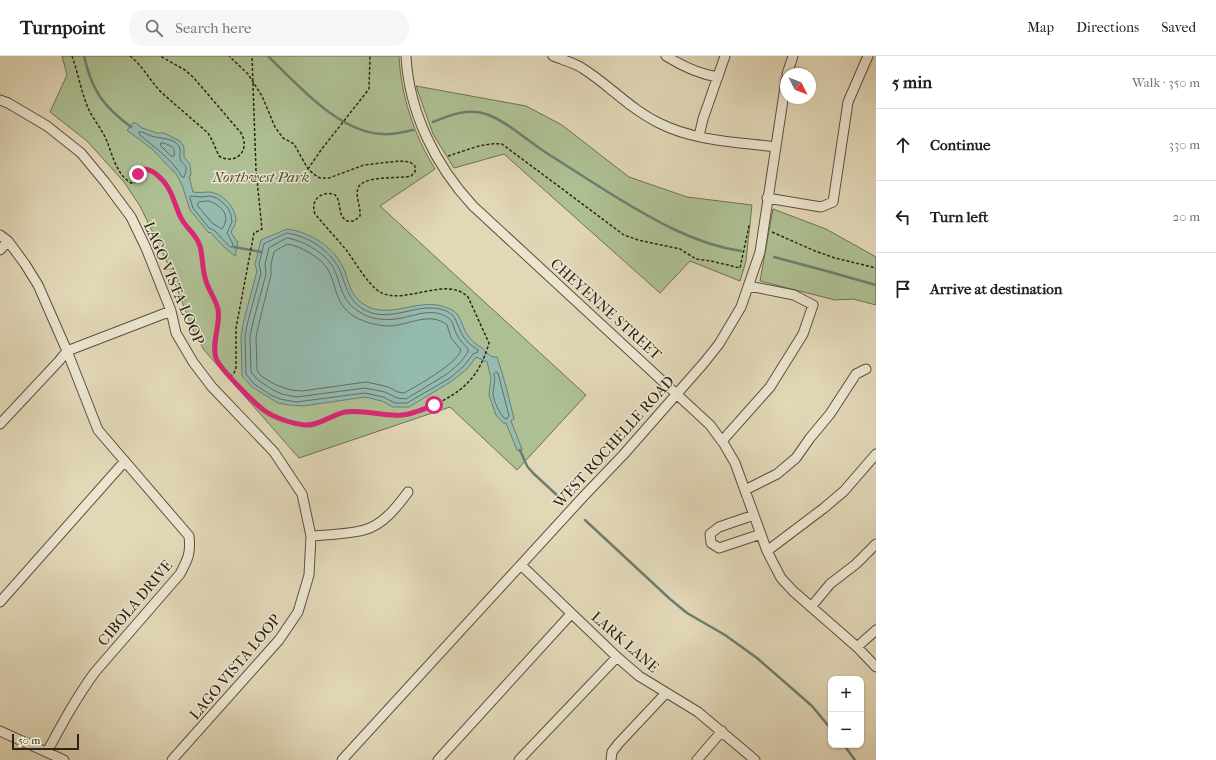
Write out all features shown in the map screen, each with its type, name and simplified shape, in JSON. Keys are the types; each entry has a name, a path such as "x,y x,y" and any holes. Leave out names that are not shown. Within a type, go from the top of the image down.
{"street":[{"name":"CHEYENNE STREET","path":"406,56 414,103 430,148 457,189 479,212 710,425 722,441 735,463 767,551 781,578 793,591 856,647 876,667"},
{"path":"553,56 581,67 638,110 659,123 684,133 713,139 776,147"},
{"path":"666,56 694,70 718,77"},
{"path":"699,136 703,119 725,56"},
{"path":"789,68 793,56"},
{"path":"767,198 820,207 832,202 848,102 868,56"},
{"name":"LAGO VISTA LOOP","path":"0,100 8,103 47,126 81,153 131,217 146,248 171,311 176,333 193,362 212,387 274,452 302,494 311,536 309,574 298,612 279,640 172,760"},
{"name":"WEST ROCHELLE ROAD","path":"342,760 678,394 719,344 741,307 760,252 782,104"},
{"name":"CIBOLA DRIVE","path":"0,235 8,241 26,264 38,285 67,351 98,430 189,536 191,548 189,557 180,574 83,688 47,752"},
{"path":"0,250 8,241"},
{"path":"722,441 770,387 802,334 813,305 794,295 749,286"},
{"path":"0,424 67,351 171,311"},
{"path":"745,490 777,474 796,458 830,414 856,374 866,369"},
{"path":"767,551 844,491 876,454"},
{"path":"0,602 125,461"},
{"path":"311,536 364,530 378,524 397,507 408,492"},
{"path":"754,515 719,527 710,534 711,543 719,548 761,534"},
{"path":"811,607 830,584 856,564 876,544"},
{"name":"LARK LANE","path":"521,565 617,657 639,676 698,712 755,760"},
{"path":"438,760 572,614"},
{"path":"856,647 876,630"},
{"path":"519,760 617,657"},
{"path":"611,760 612,752 619,743 666,693"},
{"path":"0,731 64,760"},
{"path":"697,760 722,731"}],"path":[{"path":"72,56 89,109 104,134 121,172 128,181 132,183 137,180 138,174 143,169 156,174 166,184 171,192 181,218 194,234 199,244 205,280 218,308 215,353 222,367 230,377 266,412 279,418 305,425 315,424 336,414 352,411 397,416 417,412 445,400 459,391 470,380 480,365 489,343 471,303 464,293 451,289 400,296 380,292 371,284 346,250 315,214 315,200 322,194 330,193 334,194 338,198 340,213 344,219 347,221 354,221 360,216 358,189 362,184 369,180 411,176 416,169 413,163 399,161 372,164 357,167 329,178 320,178 308,169 294,144 283,138 270,120 262,96 253,81 248,74 229,56"},
{"path":"130,56 142,67 162,93 208,133 219,156 227,159 233,159 239,156 243,150 245,141 241,133 194,78 185,70 160,56"},
{"path":"230,377 236,368 236,328 254,233 262,229 256,170 252,56"},
{"path":"308,169 369,89 370,56"},
{"path":"448,156 495,143 502,144 624,235 638,240 680,249 696,259 712,261 740,268 749,226 751,226"},
{"path":"772,232 828,255 876,268"}],"green space":[{"name":"Northwest Park","path":"62,56 399,56 400,71 410,115 421,143 435,169 380,206 586,395 517,470 450,407 299,458 204,350 192,328 167,262 140,206 124,182 87,141 50,112 67,75"},
{"path":"416,86 526,106 562,125 629,177 687,197 752,205 746,261 740,281 690,261 660,293 504,154 454,168 433,134"},
{"path":"773,209 826,229 876,257 876,305 853,299 835,300 760,281"}],"water":[{"path":"133,123 157,133 164,133 180,141 184,147 184,157 190,164 191,175 189,176 193,192 214,193 223,198 231,206 236,220 231,232 237,242 238,241 235,256 210,232 209,233 190,210 182,185 176,174 152,149 127,130"},
{"path":"287,229 314,238 329,249 341,263 355,296 362,303 372,308 394,310 416,306 439,305 456,313 471,340 489,355 497,357 514,419 511,421 522,449 521,452 517,450 506,423 503,423 496,415 489,395 491,378 487,362 476,357 467,369 452,381 409,407 393,407 382,401 365,397 303,406 289,405 278,403 252,387 242,376 241,336 257,271 255,264 261,240"}],"waterway":[{"path":"84,56 91,79 100,97 113,112 131,127"},
{"path":"268,56 320,106 335,117 367,132 394,134 413,130"},
{"path":"433,122 466,112 479,112 494,117 611,194 658,221 707,243 741,251"},
{"path":"234,247 261,252"},
{"path":"774,257 876,285"},
{"path":"520,450 527,466 560,498"},
{"path":"585,520 687,613 725,635 757,658 812,706 828,725"},
{"path":"846,748 855,760"}],"route":[{"path":"138,174 143,169 146,169 151,170 161,178 171,192 181,218 197,239 201,250 205,280 218,308 215,348 217,359 230,377 266,412 279,418 305,425 315,424 336,414 344,412 352,411 404,415 434,405"}]}
